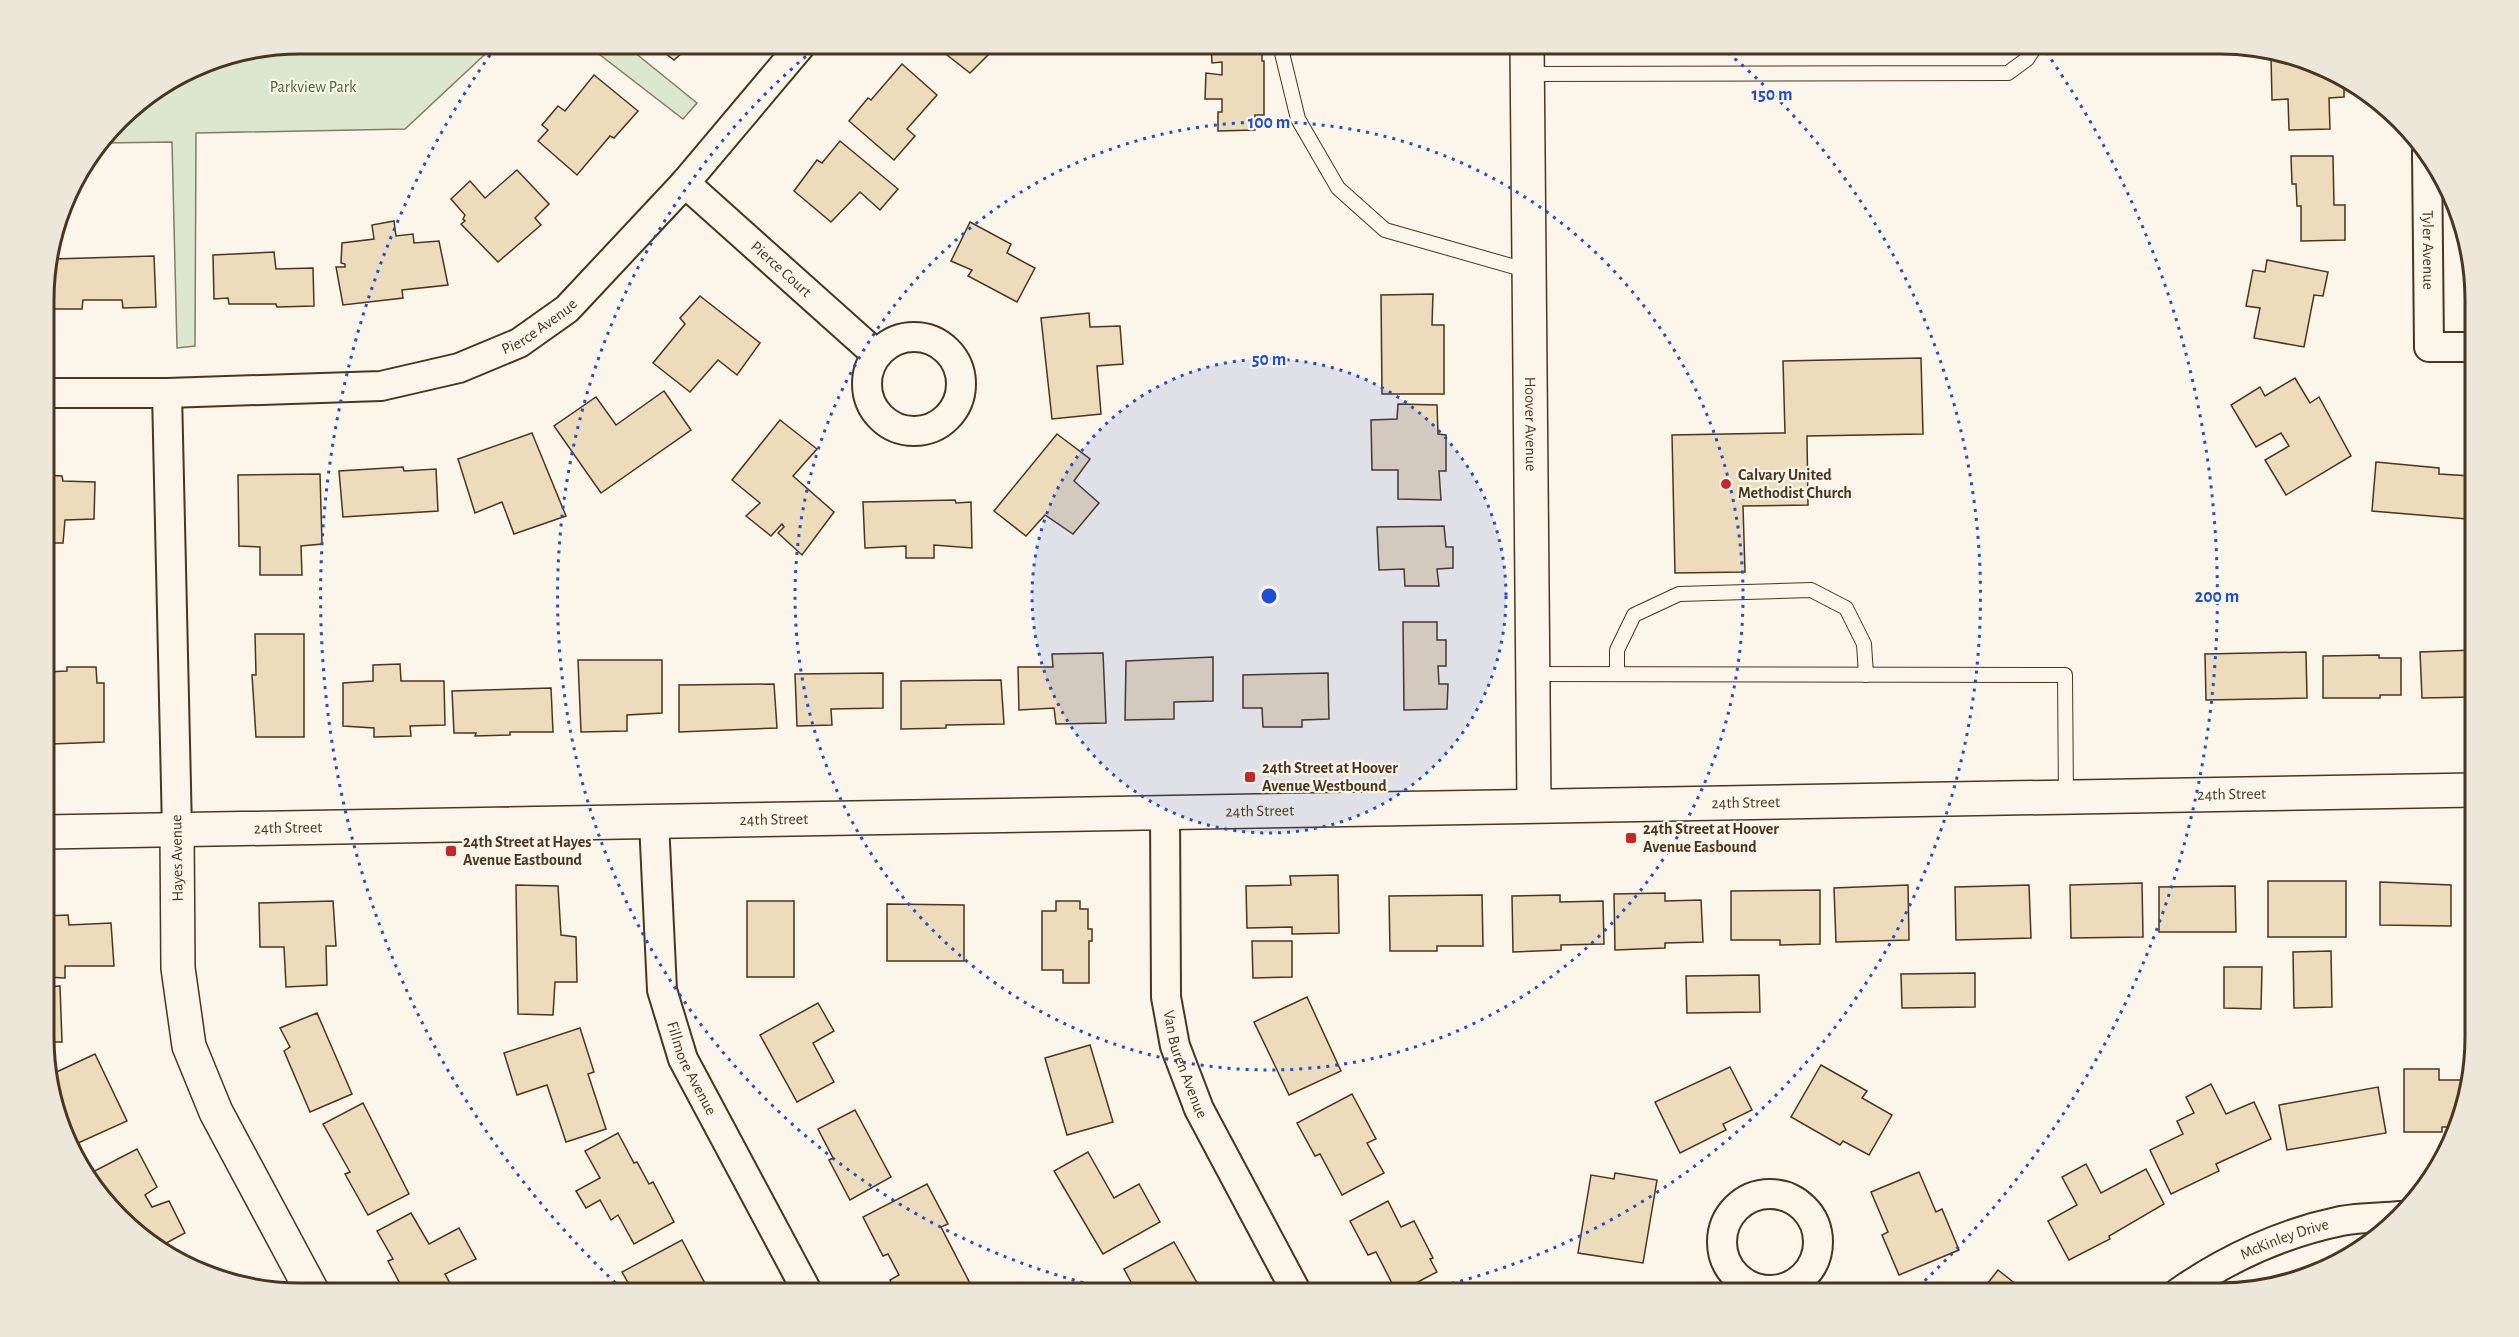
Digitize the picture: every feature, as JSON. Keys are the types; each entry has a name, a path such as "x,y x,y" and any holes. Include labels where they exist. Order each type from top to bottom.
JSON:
{"main road":[{"name":"Hoover Avenue","path":"1527,59 1534,805"},
{"name":"24th Street","path":"54,832 2465,790"},
{"name":"Hayes Avenue","path":"177,830 178,968 189,1046 216,1112 308,1283"}],"street":[{"name":"Pierce Avenue","path":"54,393 167,393 381,386 459,368 519,343 567,309 686,183 794,54"},
{"name":"Tyler Avenue","path":"2427,169 2429,347 2465,346"},
{"name":"Pierce Court","path":"686,183 876,354"},
{"name":"Hayes Avenue","path":"167,393 177,830"},
{"name":"Van Buren Avenue","path":"1165,812 1166,997 1175,1046 1199,1108 1292,1283"},
{"name":"Fillmore Avenue","path":"654,822 662,990 683,1059 803,1283"},
{"name":"McKinley Drive","path":"2192,1283 2262,1245 2342,1221 2386,1217"}],"lane":[{"path":"1282,54 1298,119 1338,188 1385,230 1529,272"},
{"path":"1527,59 2008,73 2030,54"},
{"path":"1617,674 1617,650 1634,615 1679,594 1811,590 1846,608 1864,644 1866,675"},
{"path":"1533,674 2065,675 2066,797"}],"green space":[{"name":"Parkview Park","path":"300,54 485,54 405,129 196,133 195,346 177,348 172,142 111,143 126,126 163,95 191,79 236,62 268,56"},
{"path":"599,54 636,54 697,103 683,119"}],"building":[{"path":"666,54 681,54 674,60"},
{"path":"946,54 989,54 970,73"},
{"path":"1212,54 1262,54 1264,115 1255,115 1255,130 1218,131 1218,112 1222,112 1222,99 1205,99 1206,73 1222,75 1222,62 1212,63"},
{"path":"2271,60 2298,67 2344,88 2344,97 2329,98 2330,129 2289,130 2288,99 2272,100"},
{"path":"902,64 937,95 907,129 915,136 894,160 849,121 868,98 871,100"},
{"path":"594,75 638,111 614,138 610,136 577,175 538,141 548,130 542,125 558,106 565,111"},
{"path":"840,141 898,189 880,210 860,192 831,222 794,191 817,160 822,163"},
{"path":"2291,156 2333,156 2334,205 2345,205 2345,240 2301,241 2301,206 2297,206 2296,184 2292,184"},
{"path":"517,170 549,204 535,218 541,225 498,262 461,224 465,221 463,219 465,215 451,199 470,181 485,198"},
{"path":"394,221 396,236 413,234 414,243 439,241 448,285 402,290 403,298 343,305 336,267 345,267 345,264 341,263 342,243 374,239 372,225"},
{"path":"970,222 1011,244 1007,253 1035,268 1017,302 968,276 972,270 951,261"},
{"path":"274,252 276,269 313,268 314,306 277,307 276,304 229,304 228,298 214,299 213,255"},
{"path":"154,256 156,307 123,308 122,300 83,300 82,309 54,309 58,259"},
{"path":"2267,260 2328,272 2323,296 2314,295 2304,347 2254,338 2260,308 2246,306 2253,270 2265,272"},
{"path":"1433,294 1432,325 1444,325 1444,394 1382,394 1381,295"},
{"path":"700,296 760,343 737,375 718,360 690,392 653,363 685,324 680,318"},
{"path":"1089,313 1090,327 1120,326 1123,364 1097,366 1101,414 1052,419 1041,318"},
{"path":"1921,358 1923,434 1807,436 1808,505 1743,506 1745,572 1675,573 1672,435 1785,433 1783,361"},
{"path":"2295,378 2310,403 2319,397 2351,456 2286,495 2265,460 2289,446 2281,433 2256,447 2231,405 2260,387 2265,396"},
{"path":"664,391 691,430 601,493 554,426 596,397 616,425"},
{"path":"1398,404 1437,405 1438,434 1446,435 1446,471 1439,471 1441,500 1398,499 1398,470 1372,470 1371,420 1397,419"},
{"path":"780,420 817,449 793,476 834,512 802,555 778,533 784,527 782,524 771,536 746,516 760,503 732,480"},
{"path":"532,433 566,516 514,534 502,502 475,513 458,459"},
{"path":"1057,434 1090,459 1074,481 1099,503 1073,534 1045,515 1026,536 994,511"},
{"path":"2376,462 2439,468 2439,474 2465,476 2465,519 2372,511"},
{"path":"403,467 404,471 436,469 438,511 343,517 339,471"},
{"path":"320,474 322,544 301,546 302,575 260,575 260,547 239,546 238,475"},
{"path":"54,476 62,476 63,481 95,482 94,519 65,520 63,543 54,543"},
{"path":"955,500 956,503 971,502 972,548 934,545 934,558 906,558 906,546 865,548 863,502"},
{"path":"1444,526 1446,547 1453,547 1453,568 1437,569 1439,586 1405,586 1404,569 1379,570 1377,527"},
{"path":"1403,622 1437,622 1437,640 1446,640 1446,666 1438,666 1439,684 1448,684 1447,709 1404,710"},
{"path":"255,634 304,634 304,737 256,737 252,675 256,675"},
{"path":"2465,650 2465,697 2422,698 2420,652"},
{"path":"2306,652 2307,698 2206,700 2205,654"},
{"path":"1103,653 1106,723 1056,724 1054,708 1019,710 1018,667 1053,667 1052,654"},
{"path":"2379,655 2379,658 2401,658 2401,695 2380,695 2380,698 2323,698 2323,656"},
{"path":"1213,657 1213,701 1174,702 1174,719 1125,720 1126,661"},
{"path":"578,660 662,660 662,713 627,715 627,731 581,732"},
{"path":"400,664 401,681 444,681 445,725 410,726 411,736 374,737 374,728 343,726 343,683 373,681 373,665"},
{"path":"67,667 96,667 97,683 104,683 104,742 54,744 54,672 67,671"},
{"path":"883,673 883,708 831,709 832,725 797,726 795,674"},
{"path":"1328,673 1329,719 1302,720 1302,727 1263,727 1262,708 1243,708 1243,675"},
{"path":"1001,680 1004,724 946,725 946,728 901,729 901,681"},
{"path":"774,684 777,728 679,732 679,685"},
{"path":"551,688 553,732 510,732 510,735 475,736 476,733 454,733 452,691"},
{"path":"1338,875 1339,933 1292,934 1292,927 1247,928 1246,886 1291,885 1290,876"},
{"path":"2268,881 2346,881 2346,937 2268,937"},
{"path":"2380,882 2451,885 2451,926 2380,925"},
{"path":"2142,883 2143,937 2071,938 2070,885"},
{"path":"516,885 558,886 561,935 576,937 577,982 555,982 553,1015 518,1014"},
{"path":"1908,885 1909,940 1836,942 1834,888"},
{"path":"2029,885 2031,938 1956,940 1955,887"},
{"path":"2235,886 2236,932 2159,932 2159,887"},
{"path":"1820,890 1820,944 1780,945 1780,940 1731,940 1731,891"},
{"path":"1665,893 1665,901 1701,900 1703,942 1665,943 1665,948 1615,950 1614,894"},
{"path":"1482,895 1483,946 1437,946 1437,951 1390,951 1389,896"},
{"path":"1560,895 1560,902 1603,901 1604,944 1561,945 1561,950 1513,952 1512,896"},
{"path":"333,901 336,946 326,946 327,985 286,987 284,947 260,947 259,903"},
{"path":"747,901 794,901 794,977 747,977"},
{"path":"1056,901 1080,901 1080,909 1088,909 1088,929 1092,929 1092,941 1089,941 1089,983 1063,983 1063,970 1042,970 1042,911 1056,911"},
{"path":"887,904 964,905 964,961 887,961"},
{"path":"68,915 69,925 111,923 114,966 65,966 65,978 54,977 54,916"},
{"path":"1252,941 1292,941 1292,977 1253,978"},
{"path":"2331,951 2332,1007 2294,1008 2293,952"},
{"path":"2224,967 2262,967 2261,1009 2224,1008"},
{"path":"1975,973 1975,1007 1902,1008 1901,974"},
{"path":"1759,975 1760,1012 1687,1013 1686,976"},
{"path":"54,986 60,986 62,1042 54,1042"},
{"path":"1307,997 1341,1071 1289,1095 1254,1022"},
{"path":"818,1003 834,1031 813,1043 834,1082 797,1102 760,1035"},
{"path":"317,1013 352,1094 310,1112 284,1051 290,1047 280,1028"},
{"path":"580,1028 594,1072 588,1074 606,1129 566,1142 547,1085 517,1095 504,1053"},
{"path":"1090,1045 1113,1122 1067,1135 1045,1058"},
{"path":"95,1054 127,1121 78,1143 62,1101 57,1072"},
{"path":"1821,1065 1867,1091 1862,1098 1892,1115 1869,1155 1843,1141 1840,1145 1791,1117"},
{"path":"1730,1067 1752,1110 1723,1124 1726,1130 1680,1153 1655,1102"},
{"path":"2404,1069 2439,1069 2439,1080 2461,1080 2457,1101 2448,1127 2442,1127 2442,1132 2404,1132"},
{"path":"2211,1084 2226,1114 2254,1102 2271,1139 2216,1164 2219,1171 2171,1194 2150,1150 2183,1134 2177,1121 2194,1113 2186,1097"},
{"path":"2378,1087 2386,1133 2287,1150 2279,1105"},
{"path":"1352,1094 1376,1139 1367,1143 1384,1173 1342,1195 1320,1154 1315,1156 1297,1123"},
{"path":"363,1103 409,1194 368,1215 345,1174 350,1172 323,1124"},
{"path":"855,1110 891,1177 850,1200 829,1160 833,1158 818,1129"},
{"path":"618,1133 634,1163 637,1162 649,1184 653,1182 674,1222 634,1244 618,1215 611,1220 600,1200 586,1208 576,1191 600,1178 585,1151"},
{"path":"137,1149 157,1187 145,1195 152,1207 169,1201 185,1233 166,1243 163,1242 126,1211 94,1172"},
{"path":"1088,1152 1114,1198 1139,1184 1160,1222 1103,1254 1054,1171"},
{"path":"2086,1164 2101,1193 2146,1169 2164,1204 2109,1236 2110,1239 2069,1260 2048,1221 2077,1205 2062,1177"},
{"path":"1919,1172 1936,1212 1942,1209 1959,1250 1899,1275 1882,1235 1888,1232 1871,1192"},
{"path":"1615,1173 1657,1180 1643,1263 1578,1253 1591,1175 1614,1179"},
{"path":"927,1184 948,1224 941,1227 970,1283 891,1283 890,1280 899,1275 888,1254 883,1256 863,1217"},
{"path":"1388,1201 1401,1227 1414,1221 1433,1258 1430,1259 1437,1272 1416,1283 1392,1283 1376,1252 1368,1255 1350,1221"},
{"path":"411,1213 429,1244 459,1228 476,1259 445,1274 450,1283 400,1283 388,1261 393,1259 377,1231"},
{"path":"682,1240 705,1283 628,1283 622,1272"},
{"path":"1174,1242 1197,1283 1132,1283 1124,1269"},
{"path":"1998,1270 2014,1283 1988,1283"}],"place":[{"name":"Calvary United Methodist Church","path":"1726,484"},
{"name":"24th Street at Hoover Avenue Westbound","path":"1250,777"},
{"name":"24th Street at Hoover Avenue Easbound","path":"1631,838"},
{"name":"24th Street at Hayes Avenue Eastbound","path":"451,851"}]}
